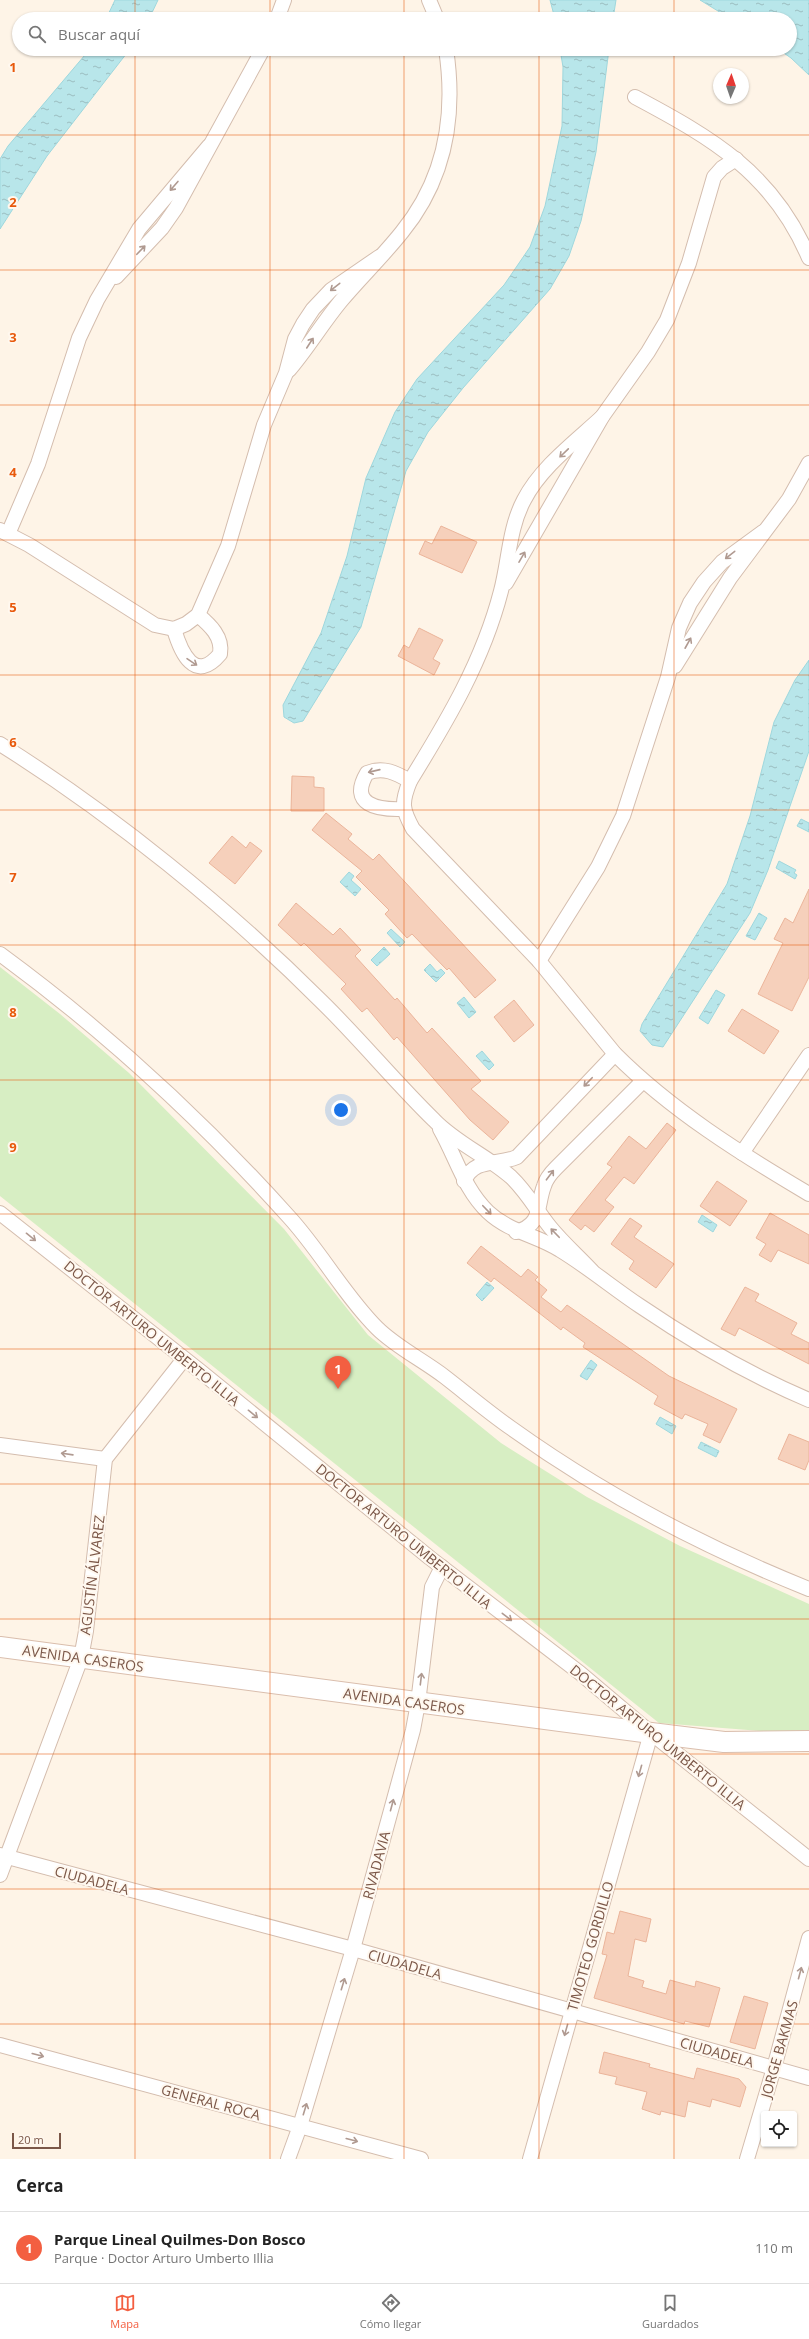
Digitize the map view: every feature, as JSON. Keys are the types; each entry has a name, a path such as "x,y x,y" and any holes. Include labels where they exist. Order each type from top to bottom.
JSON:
{"street":[{"path":"280,12 284,0"},
{"path":"429,0 434,12"},
{"path":"260,56 244,87 209,146 138,229 97,300 79,338 38,464 4,532 155,625 174,629 186,624 198,615 228,546 264,425 286,373 295,339 313,309 331,290 379,257 403,232 416,213 434,179 443,153 451,105 450,77 447,56"},
{"path":"635,97 686,124 720,146 736,159 767,190 786,218 809,258"},
{"path":"736,159 722,168 714,177 684,277 667,320 648,352 602,417 502,591 473,671 446,722 410,781 404,796 403,808 413,829 539,961 615,1054 643,1081 742,1153 809,1194"},
{"path":"502,591 508,553 523,501 548,468 602,417"},
{"path":"668,677 694,633 762,532 793,493 809,463"},
{"path":"539,961 593,874 615,834 630,796 651,725 668,677 679,628 690,603 704,582 722,562 762,532"},
{"path":"174,629 178,644 189,661 195,665 212,665 220,654 219,639 209,625 198,615"},
{"path":"0,744 58,782 163,862 253,938 325,1005 435,1122 447,1141 464,1181 488,1212 516,1232 551,1244 639,1305 721,1356 809,1400"},
{"path":"403,808 384,810 374,808 362,795 362,781 367,773 388,770 410,781"},
{"path":"0,954 75,1011 156,1082 222,1145 292,1219 379,1330 435,1369 509,1427 588,1479 646,1513 702,1542 758,1569 809,1589"},
{"path":"464,1181 474,1167 491,1162 508,1161 517,1156 615,1054"},
{"path":"742,1153 809,1055"},
{"path":"516,1232 529,1227 539,1211 544,1184 556,1168 643,1081"},
{"path":"435,1122 510,1176 551,1228 592,1271"},
{"name":"DOCTOR ARTURO UMBERTO ILLIA","path":"0,1212 442,1566 580,1673 651,1733 809,1859"},
{"path":"0,1445 105,1459 184,1359"},
{"name":"AGUSTÍN ÁLVAREZ","path":"0,1875 3,1856 81,1658 86,1631 105,1459"},
{"name":"RIVADAVIA","path":"288,2159 300,2126 353,1949 413,1730 418,1703 432,1587 442,1566"},
{"name":"AVENIDA CASEROS","path":"0,1647 724,1742 809,1741"},
{"name":"TIMOTEO GORDILLO","path":"530,2159 651,1733"},
{"name":"CIUDADELA","path":"3,1856 353,1949 809,2078"},
{"name":"JORGE BAKMAS","path":"747,2159 774,2068 809,1938"},
{"name":"GENERAL ROCA","path":"0,2045 421,2159"}],"green space":[{"path":"0,967 60,1014 129,1073 284,1229 368,1335 501,1443 587,1497 680,1546 809,1604 809,1731 786,1733 659,1723 0,1196"}],"water":[{"path":"115,0 158,0 152,12 109,12"},
{"path":"550,0 616,0 614,12 553,12"},
{"path":"700,0 809,0 809,75 788,56 797,56 797,12 720,12"},
{"path":"84,56 125,56 47,156 0,229 0,159 8,146"},
{"path":"561,56 608,56 596,152 581,221 569,256 550,289 463,388 428,432 406,471 361,627 303,721 294,723 284,717 283,705 321,633 347,556 366,478 395,412 417,379 504,285 530,247 545,206 562,126 563,67"},
{"path":"809,660 809,751 768,870 750,913 663,1047 652,1045 640,1031 642,1024 727,884 750,816 774,722 795,680"},
{"path":"801,819 809,823 809,832 797,826"},
{"path":"779,861 796,870 794,873 797,875 795,879 776,868"},
{"path":"349,872 354,876 351,880 361,889 355,896 340,882"},
{"path":"759,913 767,918 755,940 746,936"},
{"path":"391,929 405,942 400,947 387,933"},
{"path":"384,947 390,954 377,966 371,960"},
{"path":"430,964 437,972 441,969 445,973 436,982 424,970"},
{"path":"716,990 725,995 708,1024 699,1018"},
{"path":"464,997 476,1012 469,1018 457,1003"},
{"path":"482,1051 494,1065 489,1070 476,1056"},
{"path":"702,1215 717,1225 713,1232 698,1222"},
{"path":"487,1282 494,1288 482,1301 476,1295"},
{"path":"591,1360 597,1365 587,1380 580,1376"},
{"path":"660,1417 676,1426 672,1434 656,1424"},
{"path":"701,1442 719,1451 716,1457 698,1448"}],"building":[{"path":"441,526 477,542 462,573 419,554 425,541 432,544"},
{"path":"419,628 443,640 433,659 440,663 434,675 398,656 404,645 409,648"},
{"path":"292,776 314,777 314,787 324,788 324,811 291,811"},
{"path":"326,813 352,834 348,839 373,860 379,854 496,980 475,998 449,968 447,970 412,934 407,938 385,914 389,910 356,877 362,871 312,830"},
{"path":"232,836 246,848 250,842 262,851 235,884 209,863"},
{"path":"809,889 809,977 792,1011 758,994 783,943 774,939 785,918 793,923"},
{"path":"296,903 333,935 340,928 361,950 355,956 395,1000 397,998 427,1033 432,1028 481,1081 471,1089 509,1122 493,1140 470,1120 397,1037 394,1040 367,1008 362,1012 341,989 346,984 304,943 301,946 278,925"},
{"path":"514,1000 534,1025 514,1042 494,1017"},
{"path":"742,1009 779,1031 764,1054 728,1031"},
{"path":"667,1123 676,1130 634,1184 624,1177 605,1200 614,1207 594,1232 585,1225 581,1230 569,1220 612,1167 607,1164 629,1136 646,1149"},
{"path":"717,1181 747,1201 730,1226 700,1206"},
{"path":"770,1213 809,1235 809,1264 778,1250 771,1262 759,1255 766,1244 756,1238"},
{"path":"630,1218 642,1226 634,1237 674,1264 656,1288 629,1269 634,1261 611,1244"},
{"path":"481,1246 521,1277 528,1269 538,1277 535,1280 547,1290 541,1297 561,1312 567,1305 669,1376 737,1409 720,1443 703,1435 708,1424 685,1414 682,1419 654,1404 658,1396 583,1347 585,1343 563,1327 561,1330 494,1278 491,1282 467,1263"},
{"path":"745,1287 759,1294 755,1301 797,1323 791,1334 809,1343 809,1364 739,1328 735,1336 721,1329"},
{"path":"789,1434 809,1442 809,1460 805,1470 778,1459"},
{"path":"620,1911 651,1919 646,1942 635,1939 628,1976 644,1981 642,1987 666,1994 670,1980 695,1987 696,1981 720,1988 709,2027 685,2021 684,2024 594,1998 607,1955 602,1954 607,1932 614,1934"},
{"path":"744,1996 768,2003 755,2049 730,2042"},
{"path":"604,2052 650,2064 649,2067 694,2079 697,2068 739,2079 746,2087 740,2107 712,2099 710,2107 688,2101 685,2117 661,2111 660,2115 642,2109 647,2092 615,2084 617,2077 599,2073"}],"place":[{"name":"Parque Lineal Quilmes-Don Bosco","path":"338,1389"}]}
